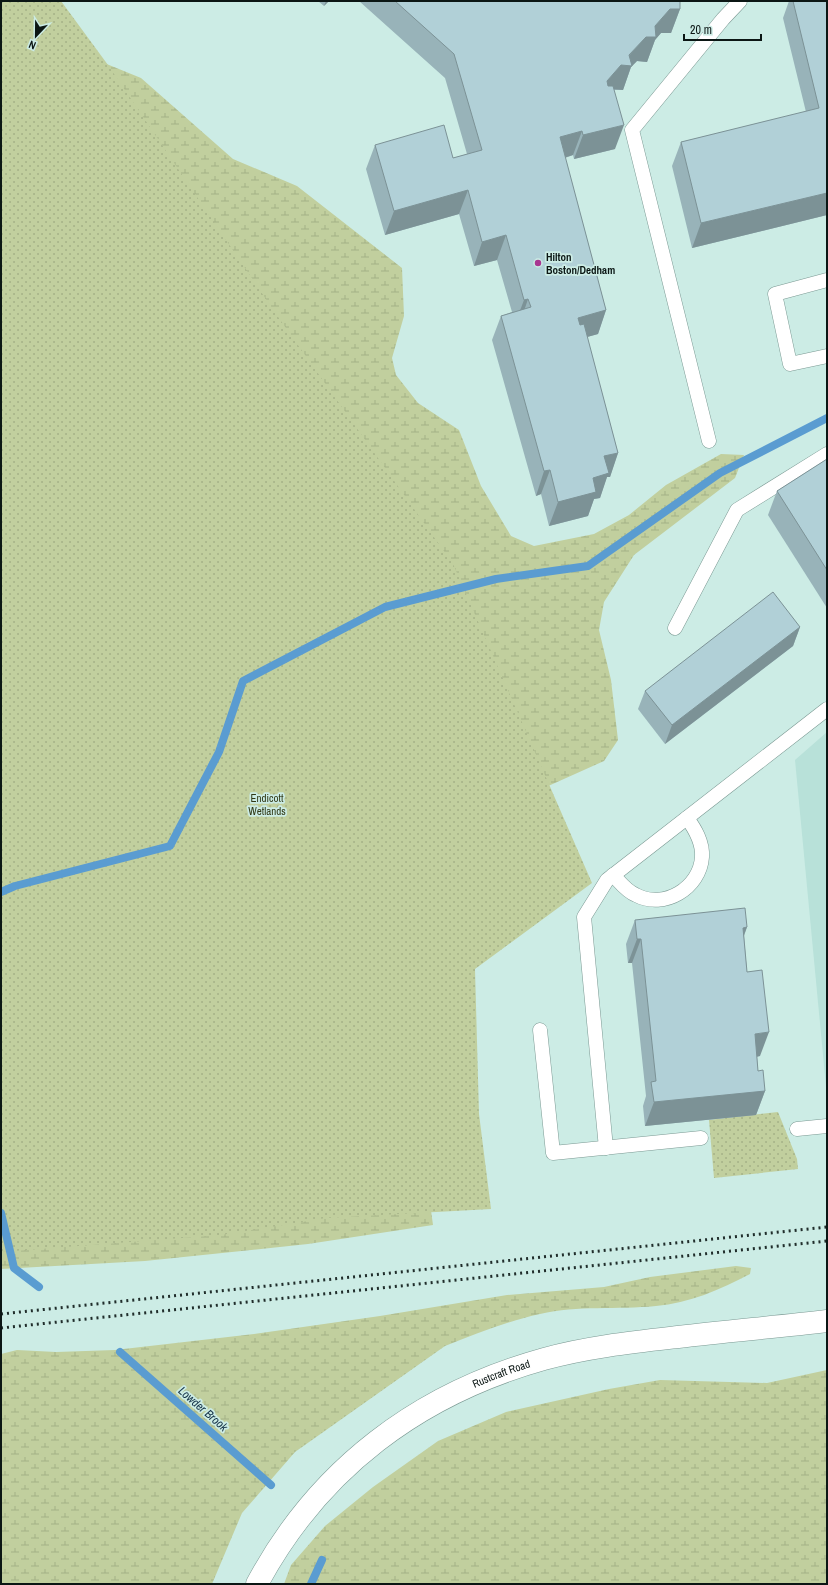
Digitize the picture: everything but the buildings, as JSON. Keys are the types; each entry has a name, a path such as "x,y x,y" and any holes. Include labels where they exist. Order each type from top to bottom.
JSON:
{"main road":[{"name":"Rustcraft Road","path":"257,1584 292,1526 327,1486 362,1454 396,1427 431,1404 468,1386 505,1371 545,1359 591,1349 640,1341 827,1322"}],"lane":[{"path":"710,441 632,130 723,19 740,1"},
{"path":"827,280 775,294 790,364 827,356"},
{"path":"675,628 737,510 827,454"},
{"path":"606,1148 584,917 607,880 613,874 827,709"},
{"path":"613,874 624,887 636,896 651,899 666,899 680,893 692,883 699,871 702,857 701,843 696,830 687,818"},
{"path":"540,1030 553,1153 701,1138"},
{"path":"797,1128 827,1126"}],"shaded area":[{"path":"827,732 827,1097 795,760"}],"green space":[{"name":"Endicott Wetlands","path":"1,1 61,1 108,65 276,314 453,564 592,883 475,969 479,1114 491,1209 326,1218 221,1235 1,1252"},
{"name":"Endicott Wetlands","path":"1,21 141,78 233,159 297,186 402,268 404,316 392,358 396,375 418,403 459,430 481,486 511,536 534,546 594,534 629,515 666,485 721,454 744,455 735,478 634,555 604,602 599,630 611,680 618,740 604,761 526,796 419,1123 433,1225 308,1244 145,1261 1,1269"},
{"path":"778,1112 797,1159 798,1169 714,1178 709,1120"},
{"path":"736,1266 751,1268 750,1274 716,1290 692,1299 656,1306 554,1311 504,1324 445,1346 295,1452 242,1513 212,1584 1,1584 1,1354 17,1350 56,1352 115,1350 254,1334 380,1316 507,1295 604,1287 650,1277"},
{"path":"827,1370 827,1584 284,1584 291,1565 325,1526 373,1487 438,1441 506,1412 609,1389 660,1380 767,1383"}],"waterway":[{"path":"1,892 15,886 170,846 219,752 243,681 385,607 496,579 588,566 720,473 827,418"},
{"name":"Lowder Brook","path":"1,1213 14,1268 39,1287"},
{"name":"Lowder Brook","path":"120,1352 271,1485"},
{"path":"311,1584 322,1560"}],"railway":[{"path":"1,1314 827,1227"},
{"path":"1,1328 827,1241"}],"place":[{"name":"Hilton Boston/Dedham","path":"538,263"}]}
